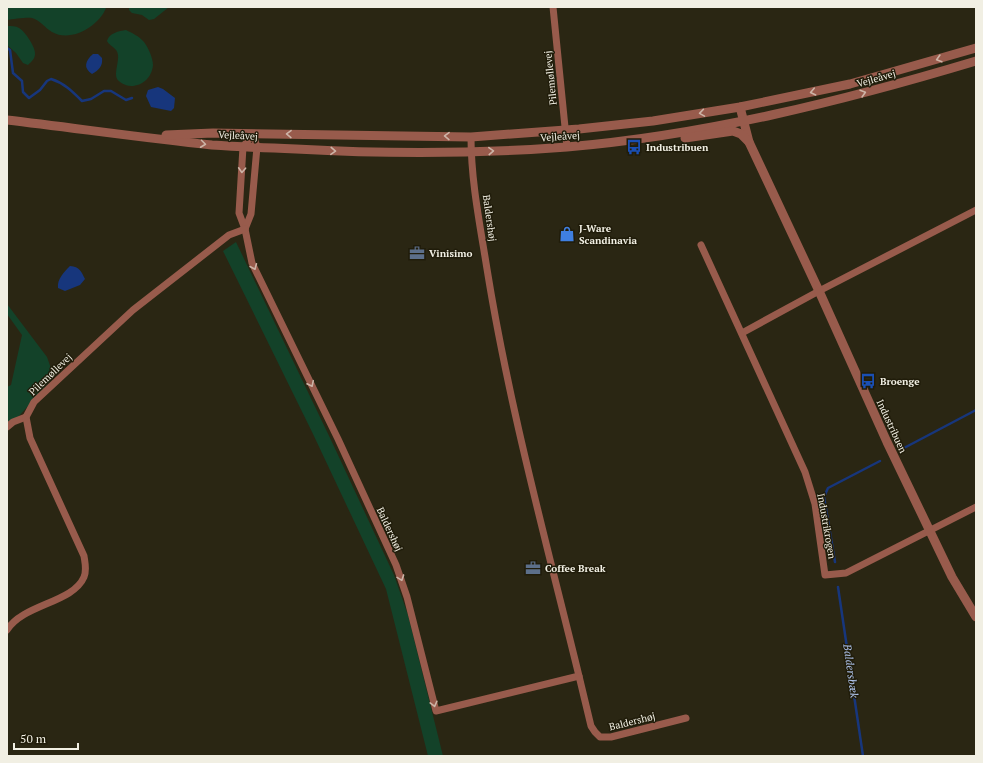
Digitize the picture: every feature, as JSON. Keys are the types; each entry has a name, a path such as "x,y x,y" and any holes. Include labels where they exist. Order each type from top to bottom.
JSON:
{"street":[{"name":"Pilemøllevej","path":"553,7 567,147"},
{"name":"Vejleåvej","path":"137,136 213,133 471,137 565,130 653,121 740,107 850,84 976,48"},
{"name":"Vejleåvej","path":"7,120 214,145 362,153 471,152 567,147 657,136 744,122 856,95 976,61"},
{"name":"Industribuen","path":"740,107 749,142 819,291 887,442 929,531 956,584 976,617"},
{"path":"657,136 677,139 733,131 741,134 749,142"},
{"path":"243,147 253,134"},
{"path":"245,229 251,214 257,147 253,134"},
{"name":"Baldershøj","path":"471,137 471,152 494,312 518,428 591,726 600,737 611,737 686,718"},
{"name":"Baldershøj","path":"243,147 240,213 252,263 338,439 396,565 407,597 436,711 579,676"},
{"path":"742,333 819,291 976,210"},
{"name":"Pilemøllevej","path":"26,417 34,402 133,310 229,235 245,229"},
{"name":"Industrikrogen","path":"701,245 805,472 814,504 825,574 846,573 929,531"},
{"path":"7,427 13,422 26,417 30,438 84,556 86,567 85,576 71,592 25,614 9,626 7,630"},
{"path":"929,531 976,507"}],"green space":[{"path":"7,7 106,8 97,21 84,31 76,34 59,35 52,32 38,20 32,18 7,20"},
{"path":"129,7 169,7 154,19 149,20 142,15 132,13 129,10"},
{"path":"7,26 16,27 21,30 32,44 35,51 35,56 28,65 23,63 16,53 7,45"},
{"path":"126,30 138,36 144,42 153,62 149,77 143,83 135,86 125,85 117,79 117,52 107,41 112,34"},
{"path":"236,242 394,575 408,615 443,756 428,756 386,589 313,434 223,251"},
{"path":"7,304 47,357 54,377 19,416 7,423 7,387 11,385 22,335 7,314"}],"water":[{"path":"93,54 98,54 102,58 102,63 100,68 92,74 87,69 86,64 88,59"},
{"path":"158,87 175,98 174,108 171,111 151,107 146,96 148,90"},
{"path":"70,266 76,267 80,270 85,279 80,285 65,291 58,288 58,285 61,276"}],"waterway":[{"path":"7,48 10,50 13,73 22,81 23,92 29,98 51,79 64,85 82,101 91,99 104,91 111,91 126,100 132,98"},
{"name":"Baldersbæk","path":"904,448 976,410"},
{"name":"Baldersbæk","path":"835,562 824,497 828,488 880,461"},
{"name":"Baldersbæk","path":"838,587 863,756"}],"place":[{"name":"Industribuen","path":"634,147"},
{"name":"J-Ware Scandinavia","path":"567,234"},
{"name":"Vinisimo","path":"417,253"},
{"name":"Broenge","path":"868,381"},
{"name":"Coffee Break","path":"533,568"}]}
